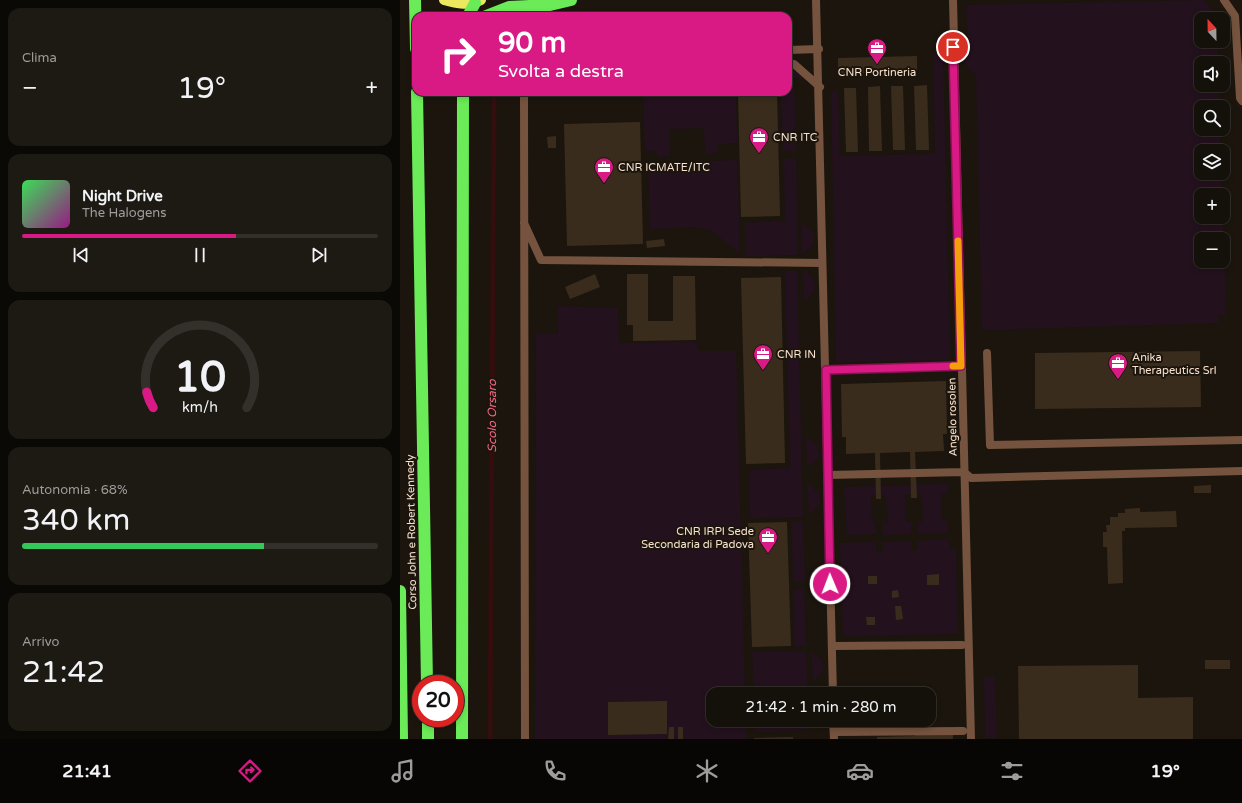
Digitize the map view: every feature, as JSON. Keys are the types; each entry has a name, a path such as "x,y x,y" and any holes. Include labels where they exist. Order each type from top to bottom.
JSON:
{"highway":[{"path":"415,0 416,12"},
{"path":"496,12 509,7 550,5 571,0"},
{"path":"471,12 478,2"},
{"name":"Corso John e Robert Kennedy","path":"417,96 427,675"},
{"path":"462,739 463,96"},
{"name":"Corso John e Robert Kennedy","path":"400,591 402,739"},
{"path":"428,727 428,739"}],"main road":[{"path":"444,0 462,4 478,2"}],"street":[{"path":"816,0 820,87 822,263 826,370 833,687"},
{"name":"Angelo rosolen","path":"953,0 971,739"},
{"path":"1224,0 1235,16 1240,98 1242,101"},
{"path":"792,50 819,49"},
{"path":"792,64 794,64 820,87"},
{"path":"524,96 525,739"},
{"path":"523,220 541,260 822,263"},
{"path":"987,353 990,445 1242,440"},
{"path":"826,370 961,366"},
{"path":"828,475 964,472 971,478 1242,471"},
{"path":"832,646 962,645"},
{"path":"834,736 963,731"}],"shaded area":[{"path":"1204,0 1214,12 1194,12 1194,48 1217,48 1218,56 1194,56 1194,92 1218,92 1219,100 1194,100 1194,136 1220,136 1220,144 1194,144 1194,180 1221,180 1222,188 1194,188 1194,224 1223,224 1223,232 1194,232 1194,268 1225,268 1226,315 1218,315 1218,323 982,330 976,75 963,61 962,42 968,42 966,5"},
{"path":"933,51 943,51 950,360 836,362 831,91 838,91 840,156 935,154"},
{"path":"807,70 807,78 794,78 796,151 783,152 781,96 792,96 792,71"},
{"path":"643,96 736,96 737,143 718,144 718,153 705,154 704,128 670,129 670,156 657,157 657,151 645,151"},
{"path":"796,158 798,255 746,256 745,223 785,221 784,159"},
{"path":"737,160 740,254 711,230 692,227 650,229 648,163"},
{"path":"802,222 814,234 814,244 802,255"},
{"path":"803,269 814,280 815,290 804,301"},
{"path":"785,271 797,271 803,517 750,518 749,470 790,468"},
{"path":"557,306 618,308 619,343 697,342 698,351 736,351 745,687 706,687 706,727 746,727 746,739 535,739 536,334 558,334"},
{"path":"806,437 818,447 819,457 807,468"},
{"path":"807,483 819,493 820,503 809,515"},
{"path":"948,484 948,493 941,493 941,521 948,521 948,533 918,533 918,522 923,521 922,494 905,494 906,522 911,522 911,534 883,535 883,523 888,522 886,495 871,495 872,522 875,522 876,534 847,535 844,487"},
{"path":"803,521 805,581 793,581 791,522"},
{"path":"949,539 949,550 956,550 958,634 843,636 840,543 876,542 876,553 883,552 883,542 911,541 911,551 918,551 918,541"},
{"path":"804,588 806,646 794,647 793,589"},
{"path":"806,651 808,687 754,687 752,652"},
{"path":"811,651 823,661 824,671 813,682"},
{"path":"984,677 995,677 997,738 985,738"},
{"path":"755,727 809,727 809,730 755,732"}],"building":[{"name":"CNR Portineria","path":"917,56 917,71 838,74 838,58"},
{"path":"927,85 929,150 916,150 914,86"},
{"path":"880,86 882,151 869,151 868,87"},
{"path":"891,86 903,86 905,150 893,150"},
{"path":"844,88 856,88 858,152 846,152"},
{"name":"CNR ITC","path":"738,96 777,96 780,216 741,217"},
{"name":"CNR ICMATE/ITC","path":"640,122 643,244 567,246 564,124"},
{"path":"556,136 556,148 548,148 547,137"},
{"path":"664,239 665,246 647,248 646,241"},
{"path":"595,274 600,287 570,299 565,287"},
{"path":"627,274 648,274 648,321 673,321 673,276 695,276 696,340 633,341 633,325 627,325"},
{"name":"CNR IN","path":"781,277 785,463 746,464 741,278"},
{"name":"Anika Therapeutics Srl","path":"1200,351 1201,407 1035,409 1035,353"},
{"path":"946,381 947,434 943,434 944,451 915,452 917,498 911,498 910,452 880,453 881,499 876,499 875,453 846,454 846,437 842,437 841,384"},
{"path":"1211,485 1211,493 1194,493 1194,486"},
{"path":"1140,508 1140,512 1176,511 1177,527 1125,528 1125,531 1122,531 1123,583 1108,584 1107,547 1103,547 1103,532 1107,532 1106,525 1110,525 1110,517 1118,517 1118,513 1125,513 1125,509"},
{"name":"CNR IRPI Sede Secondaria di Padova","path":"787,522 791,646 752,647 748,523"},
{"path":"939,574 939,585 927,585 927,575"},
{"path":"868,576 877,576 877,584 868,584"},
{"path":"898,590 899,597 892,598 892,591"},
{"path":"895,606 901,606 903,619 896,620"},
{"path":"866,617 875,617 875,625 867,625"},
{"path":"1205,660 1230,660 1230,669 1205,669"},
{"path":"1138,665 1138,698 1193,697 1193,739 1019,739 1018,666"},
{"path":"667,701 667,734 608,735 608,702"},
{"path":"669,727 674,727 674,739 668,739"},
{"path":"678,727 683,727 683,739 678,739"},
{"path":"915,734 953,734 953,739 877,739 877,737 915,736"},
{"path":"793,737 793,739 754,739 754,738"}],"waterway":[{"name":"Scolo Orsaro","path":"490,739 494,96"}],"slow traffic":[{"path":"953,366 961,366 958,241"}],"place":[{"name":"CNR Portineria","path":"877,65"},
{"name":"CNR ITC","path":"759,154"},
{"name":"CNR ICMATE/ITC","path":"604,184"},
{"name":"CNR IN","path":"763,371"},
{"name":"Anika Therapeutics Srl","path":"1118,380"},
{"name":"CNR IRPI Sede Secondaria di Padova","path":"768,554"}],"route":[{"path":"830,584 826,370 961,366 953,47"}]}
